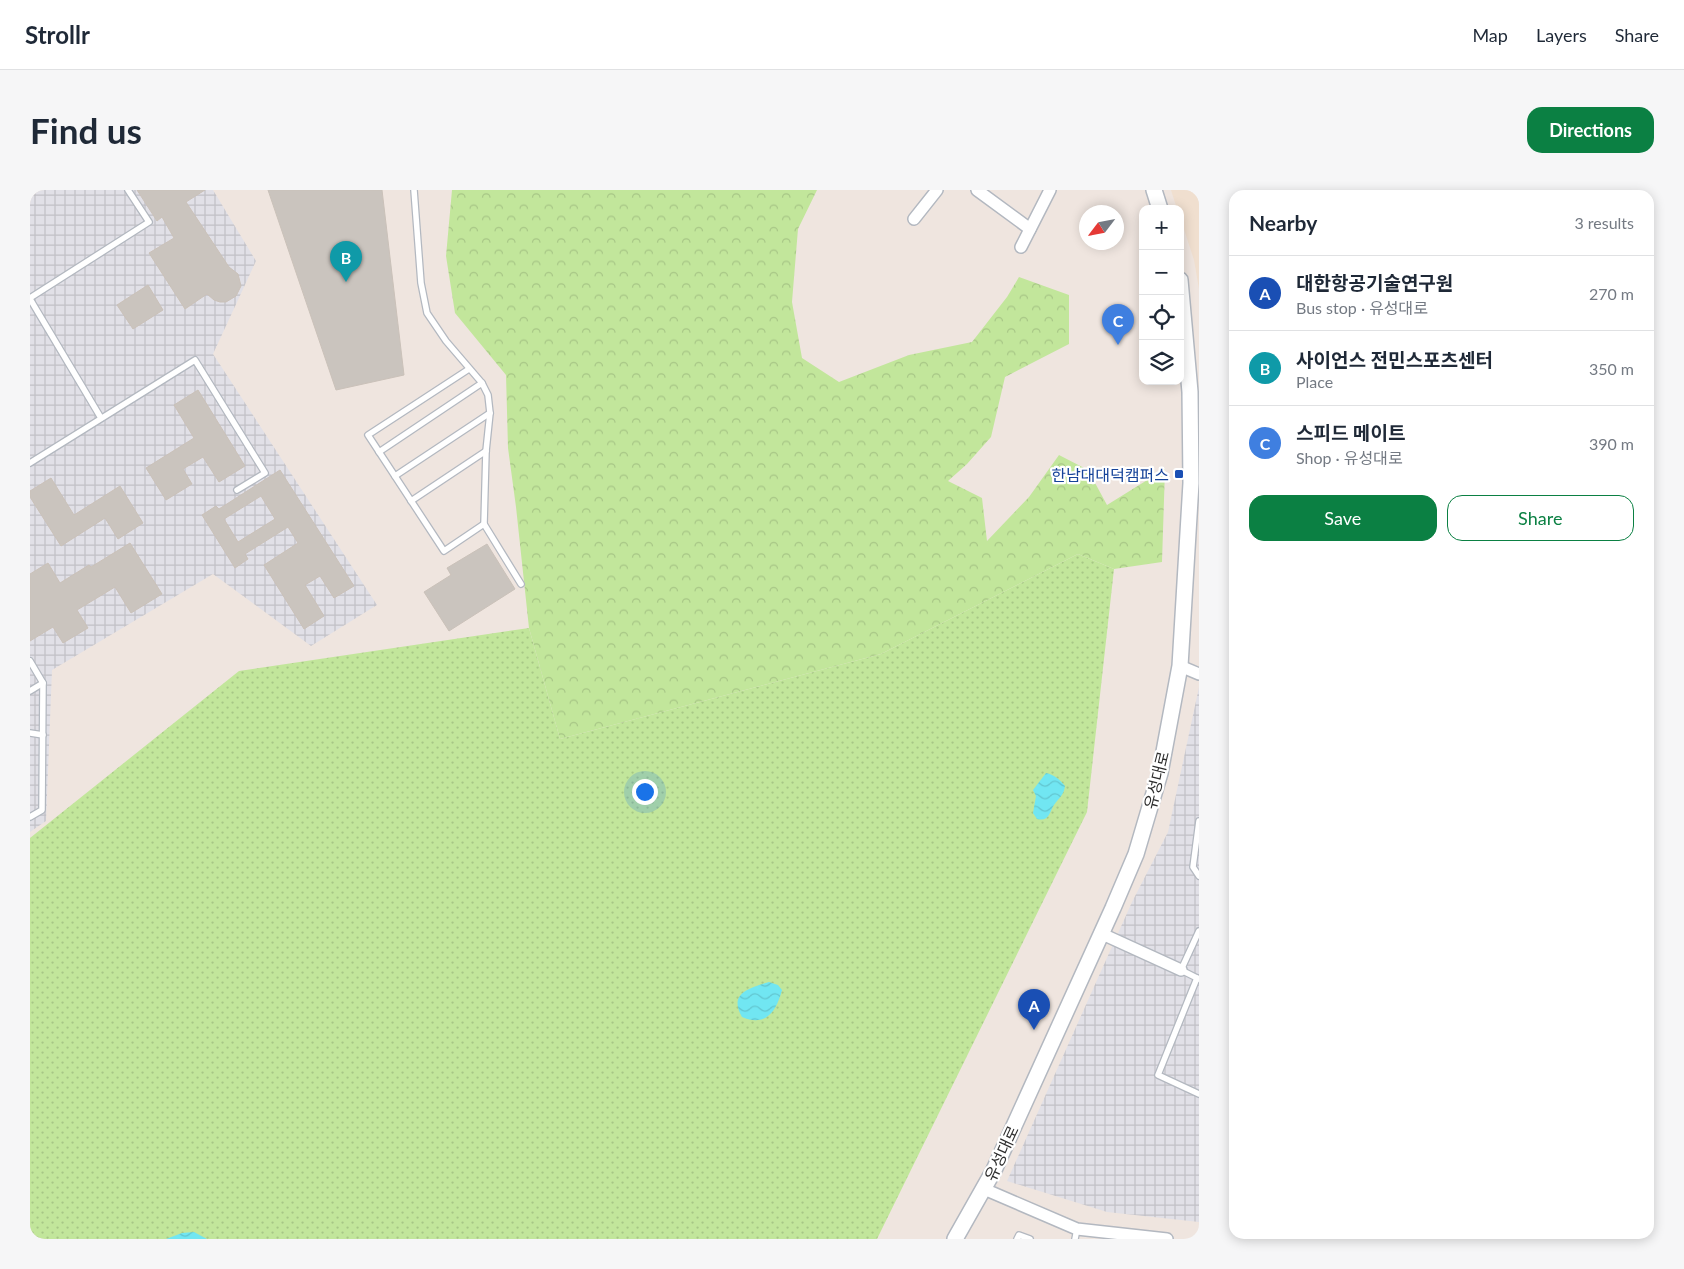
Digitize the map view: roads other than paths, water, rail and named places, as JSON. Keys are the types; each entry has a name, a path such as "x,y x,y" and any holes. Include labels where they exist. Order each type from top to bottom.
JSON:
{"main road":[{"path":"1154,190 1159,205"},
{"name":"유성대로","path":"955,1239 998,1161 1136,854 1160,773 1180,666 1191,483 1194,391 1182,295"}],"street":[{"path":"914,219 937,190"},
{"path":"977,190 1030,229"},
{"path":"1021,247 1050,190"},
{"path":"1180,666 1199,674"},
{"path":"1100,933 1181,970"},
{"path":"984,1189 1076,1234 1167,1239"}],"lane":[{"path":"101,418 30,299 149,222 128,190"},
{"path":"414,190 421,283 427,313 446,342 482,383 488,395 490,412 486,451 484,524 521,584"},
{"path":"30,463 194,360 265,473 237,490"},
{"path":"469,369 368,435 444,551 484,524"},
{"path":"379,452 482,383"},
{"path":"395,476 490,412"},
{"path":"412,501 486,451"},
{"path":"30,661 43,683 42,810 30,817"},
{"path":"30,691 43,683"},
{"path":"30,733 43,735"},
{"path":"1199,821 1193,867 1199,876"},
{"path":"1194,862 1199,851"},
{"path":"1199,931 1181,970 1198,978 1158,1075 1199,1094"},
{"path":"1017,1239 1019,1235 1030,1239"}],"water":[{"path":"1046,773 1059,779 1065,786 1048,816 1041,820 1037,819 1033,813 1036,796 1033,790"},
{"path":"769,982 778,985 782,990 773,1011 764,1019 750,1020 742,1017 738,1009 739,997 748,989"},
{"path":"194,1232 207,1239 166,1239 182,1233"}],"place":[{"name":"사이언스 전민스포츠센터","path":"346,282"},
{"name":"스피드 메이트","path":"1118,345"},
{"name":"한남대대덕캠퍼스","path":"1179,474"},
{"name":"대한항공기술연구원","path":"1034,1030"}]}
